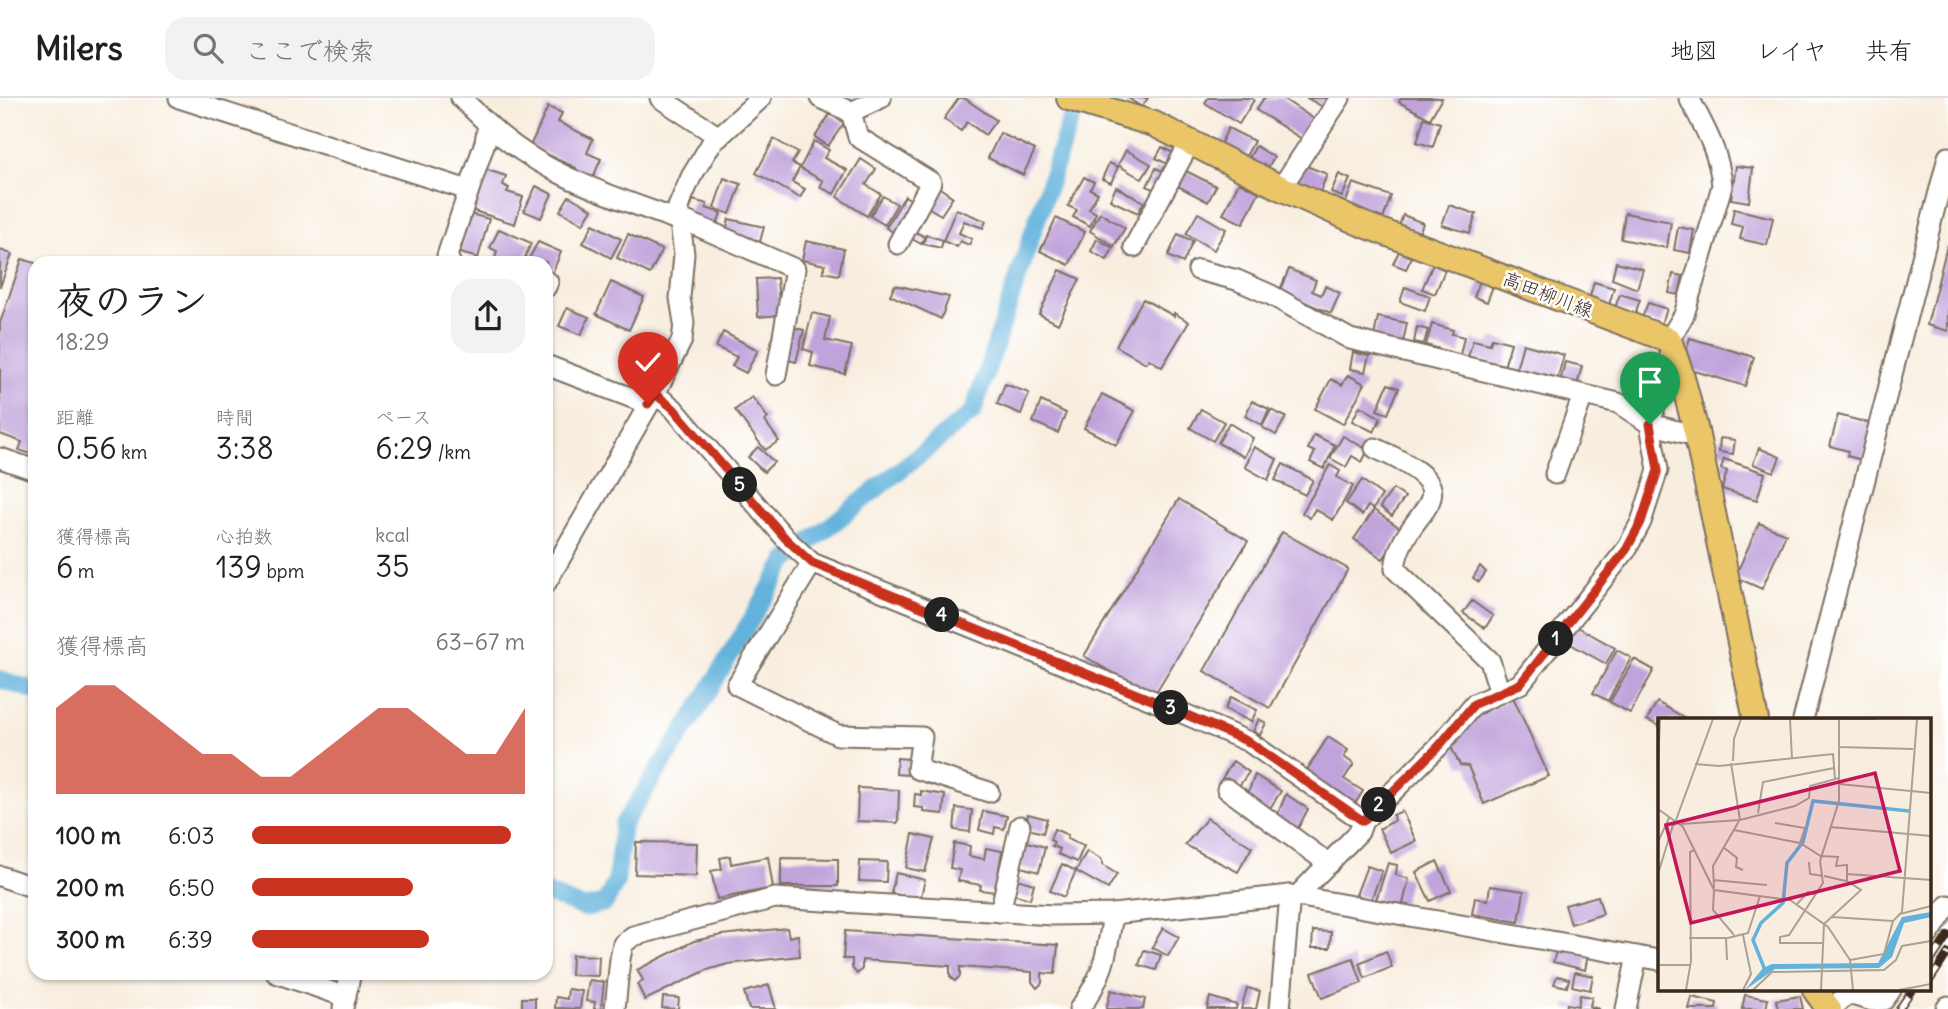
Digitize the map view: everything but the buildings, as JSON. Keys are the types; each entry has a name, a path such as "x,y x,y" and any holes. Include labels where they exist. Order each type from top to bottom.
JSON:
{"main road":[{"name":"高田柳川線","path":"1069,98 1154,124 1282,188 1362,224 1670,344"},
{"path":"1670,344 1682,377 1696,436 1756,718"},
{"path":"1817,992 1830,1009"}],"street":[{"path":"178,98 468,190"},
{"path":"461,98 510,145 549,169 680,220 794,269 776,375"},
{"path":"660,98 719,137"},
{"path":"553,571 652,399 682,340 684,323 680,298 684,254 678,207 691,177 699,161 719,137 761,98"},
{"path":"820,98 851,112 881,98"},
{"path":"1282,188 1340,98"},
{"path":"1280,1009 1294,896 1359,832 1363,821 1439,746 1474,704 1520,684 1626,550 1641,522 1658,470 1650,424 1670,344 1684,315 1723,186 1721,166 1689,98"},
{"path":"851,112 858,137 931,182 898,244"},
{"path":"447,256 485,142 488,124"},
{"path":"1134,247 1190,142"},
{"path":"1804,718 1948,157"},
{"path":"1198,270 1237,280 1271,295 1350,339 1618,403 1650,424 1696,436"},
{"path":"553,367 673,408 786,539 812,563 1249,742 1363,821"},
{"path":"1555,474 1583,395"},
{"path":"1375,448 1408,463 1424,476 1432,490 1429,504 1396,553 1395,569 1490,661 1500,693"},
{"path":"0,458 28,468"},
{"path":"812,563 737,685 838,735 922,737 917,769 989,792"},
{"path":"1227,789 1329,864"},
{"path":"1000,912 1020,826"},
{"path":"0,876 28,886"},
{"path":"615,1009 620,959 624,944 633,936 775,898 1053,915 1113,914 1294,896 1658,960"},
{"path":"1930,932 1948,905"},
{"path":"1079,1009 1098,982 1107,953 1113,914"},
{"path":"1626,1009 1637,956"},
{"path":"292,980 344,1003 349,980"},
{"path":"1830,1009 1848,994 1872,1001 1884,1000 1890,992"}],"waterway":[{"path":"553,896 584,908 605,903 616,882 623,824 698,709 786,561 973,412 1080,98"},
{"path":"0,679 28,689"}],"railway":[{"path":"1931,961 1948,935"},
{"path":"1930,980 1948,953"},
{"path":"1899,1009 1911,992"}],"route":[{"path":"648,404 655,394 673,408 786,539 812,563 1249,742 1363,821 1439,746 1474,704 1520,684 1626,550 1641,522 1658,470 1650,424"}]}
